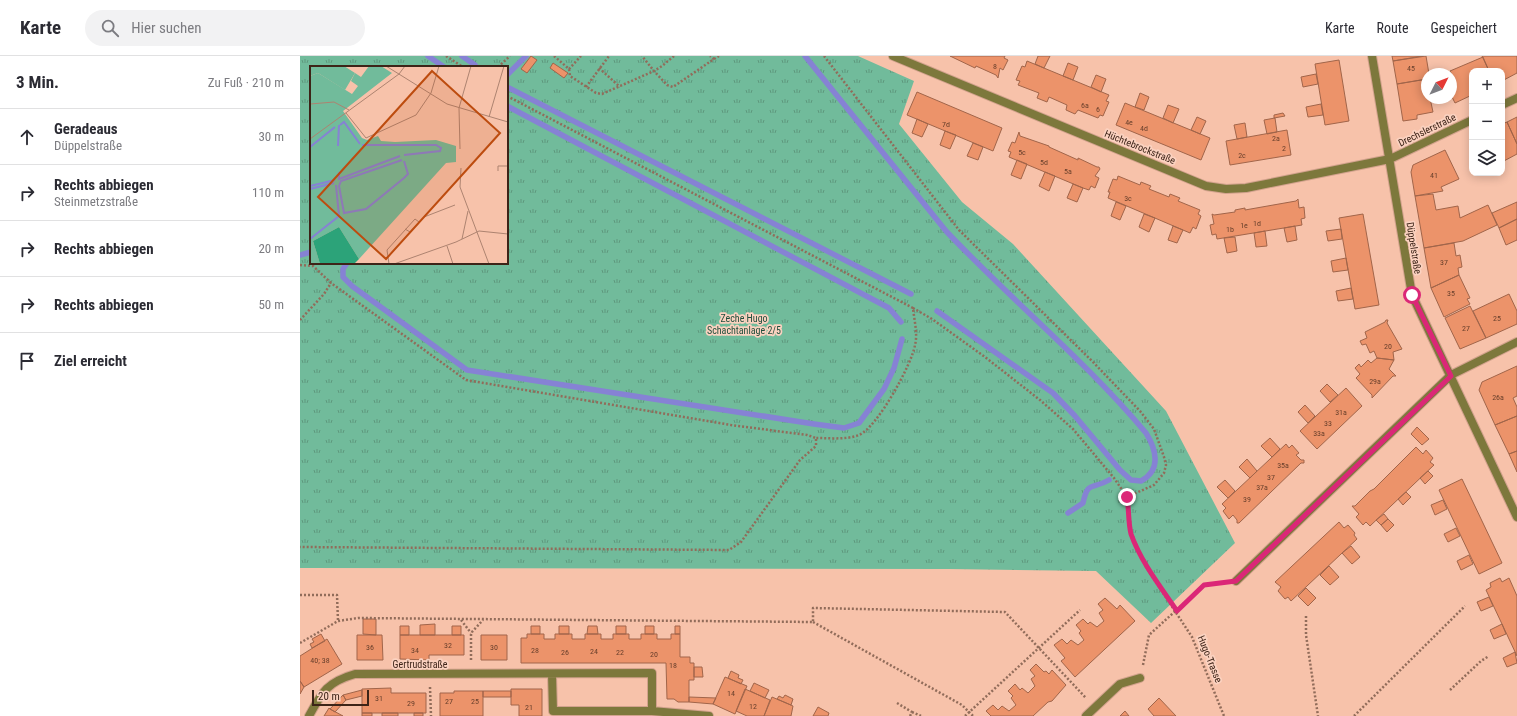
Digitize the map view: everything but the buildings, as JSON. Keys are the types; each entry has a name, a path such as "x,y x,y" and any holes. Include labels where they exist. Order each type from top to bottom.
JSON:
{"street":[{"name":"Hüchtebrockstraße","path":"893,56 1206,186 1226,189 1246,188 1390,159"},
{"name":"Düppelstraße","path":"1372,56 1412,295 1517,517"},
{"path":"1504,104 1517,98"},
{"name":"Drechslerstraße","path":"1390,159 1469,121"},
{"path":"1236,581 1451,376 1517,342"},
{"name":"Gertrudstraße","path":"308,716 324,690 331,683 355,674 652,673 652,711"},
{"path":"552,674 553,711 652,711 709,716"},
{"path":"1086,716 1120,684 1140,678"}],"path":[{"path":"446,56 461,66"},
{"path":"499,66 510,56"},
{"path":"554,56 569,69 570,76 596,94 602,94 620,87 654,71 674,56"},
{"path":"569,69 581,56"},
{"path":"586,87 609,56"},
{"path":"642,56 654,71 668,85 673,87 719,56"},
{"path":"710,56 714,59"},
{"path":"508,97 932,319 973,348 1040,400 1072,429 1114,478 1127,497 1154,485 1164,473 1166,465 1154,429 1092,361 959,230 824,56"},
{"path":"599,68 620,87"},
{"path":"300,265 313,266 332,283 466,380 731,425 807,435 816,438 845,438 860,435 873,425 894,393 916,344 913,308"},
{"path":"300,320 332,283"},
{"path":"300,547 730,550 740,542 800,460 816,446 816,438"},
{"name":"Hugo-Trasse","path":"1127,497 1130,509 1131,532 1146,567 1177,611 1192,637 1224,716"},
{"path":"1140,678 1149,635 1204,585 1236,581"},
{"path":"300,595 337,595 338,621"},
{"path":"1354,716 1465,606"},
{"path":"813,622 813,608 1005,612 1095,707"},
{"path":"965,716 1080,610"},
{"path":"1306,616 1306,635 1318,716"},
{"path":"300,643 338,621 358,618 813,622 956,702 973,716"},
{"path":"461,620 471,633 471,665"},
{"path":"471,633 483,620"},
{"path":"1450,690 1489,656"},
{"path":"430,686 430,716"},
{"path":"897,704 921,716"},
{"path":"910,716 912,712"}],"green space":[{"name":"Zeche Hugo Schachtanlage 2/5","path":"300,56 858,56 914,81 899,124 962,202 1013,244 1166,411 1235,543 1151,623 1096,571 949,569 300,568"}],"waterway":[{"path":"428,56 443,66"},
{"path":"462,56 475,65"},
{"path":"508,74 526,56"},
{"path":"805,56 946,231 1098,380 1146,433 1150,439 1154,452 1155,459 1152,471 1141,481 1131,480 1120,470 1075,416 1053,393 937,311"},
{"path":"508,88 911,294"},
{"path":"508,107 889,308 901,322"},
{"path":"300,255 310,252"},
{"path":"346,264 343,269 343,277 352,286 467,370 814,424 844,428 859,423 884,389 894,368 902,339"},
{"path":"1068,513 1083,503 1089,488 1109,480"}],"route":[{"path":"1127,497 1130,509 1131,532 1146,567 1177,611 1204,585 1236,581 1451,376 1412,295"}]}
